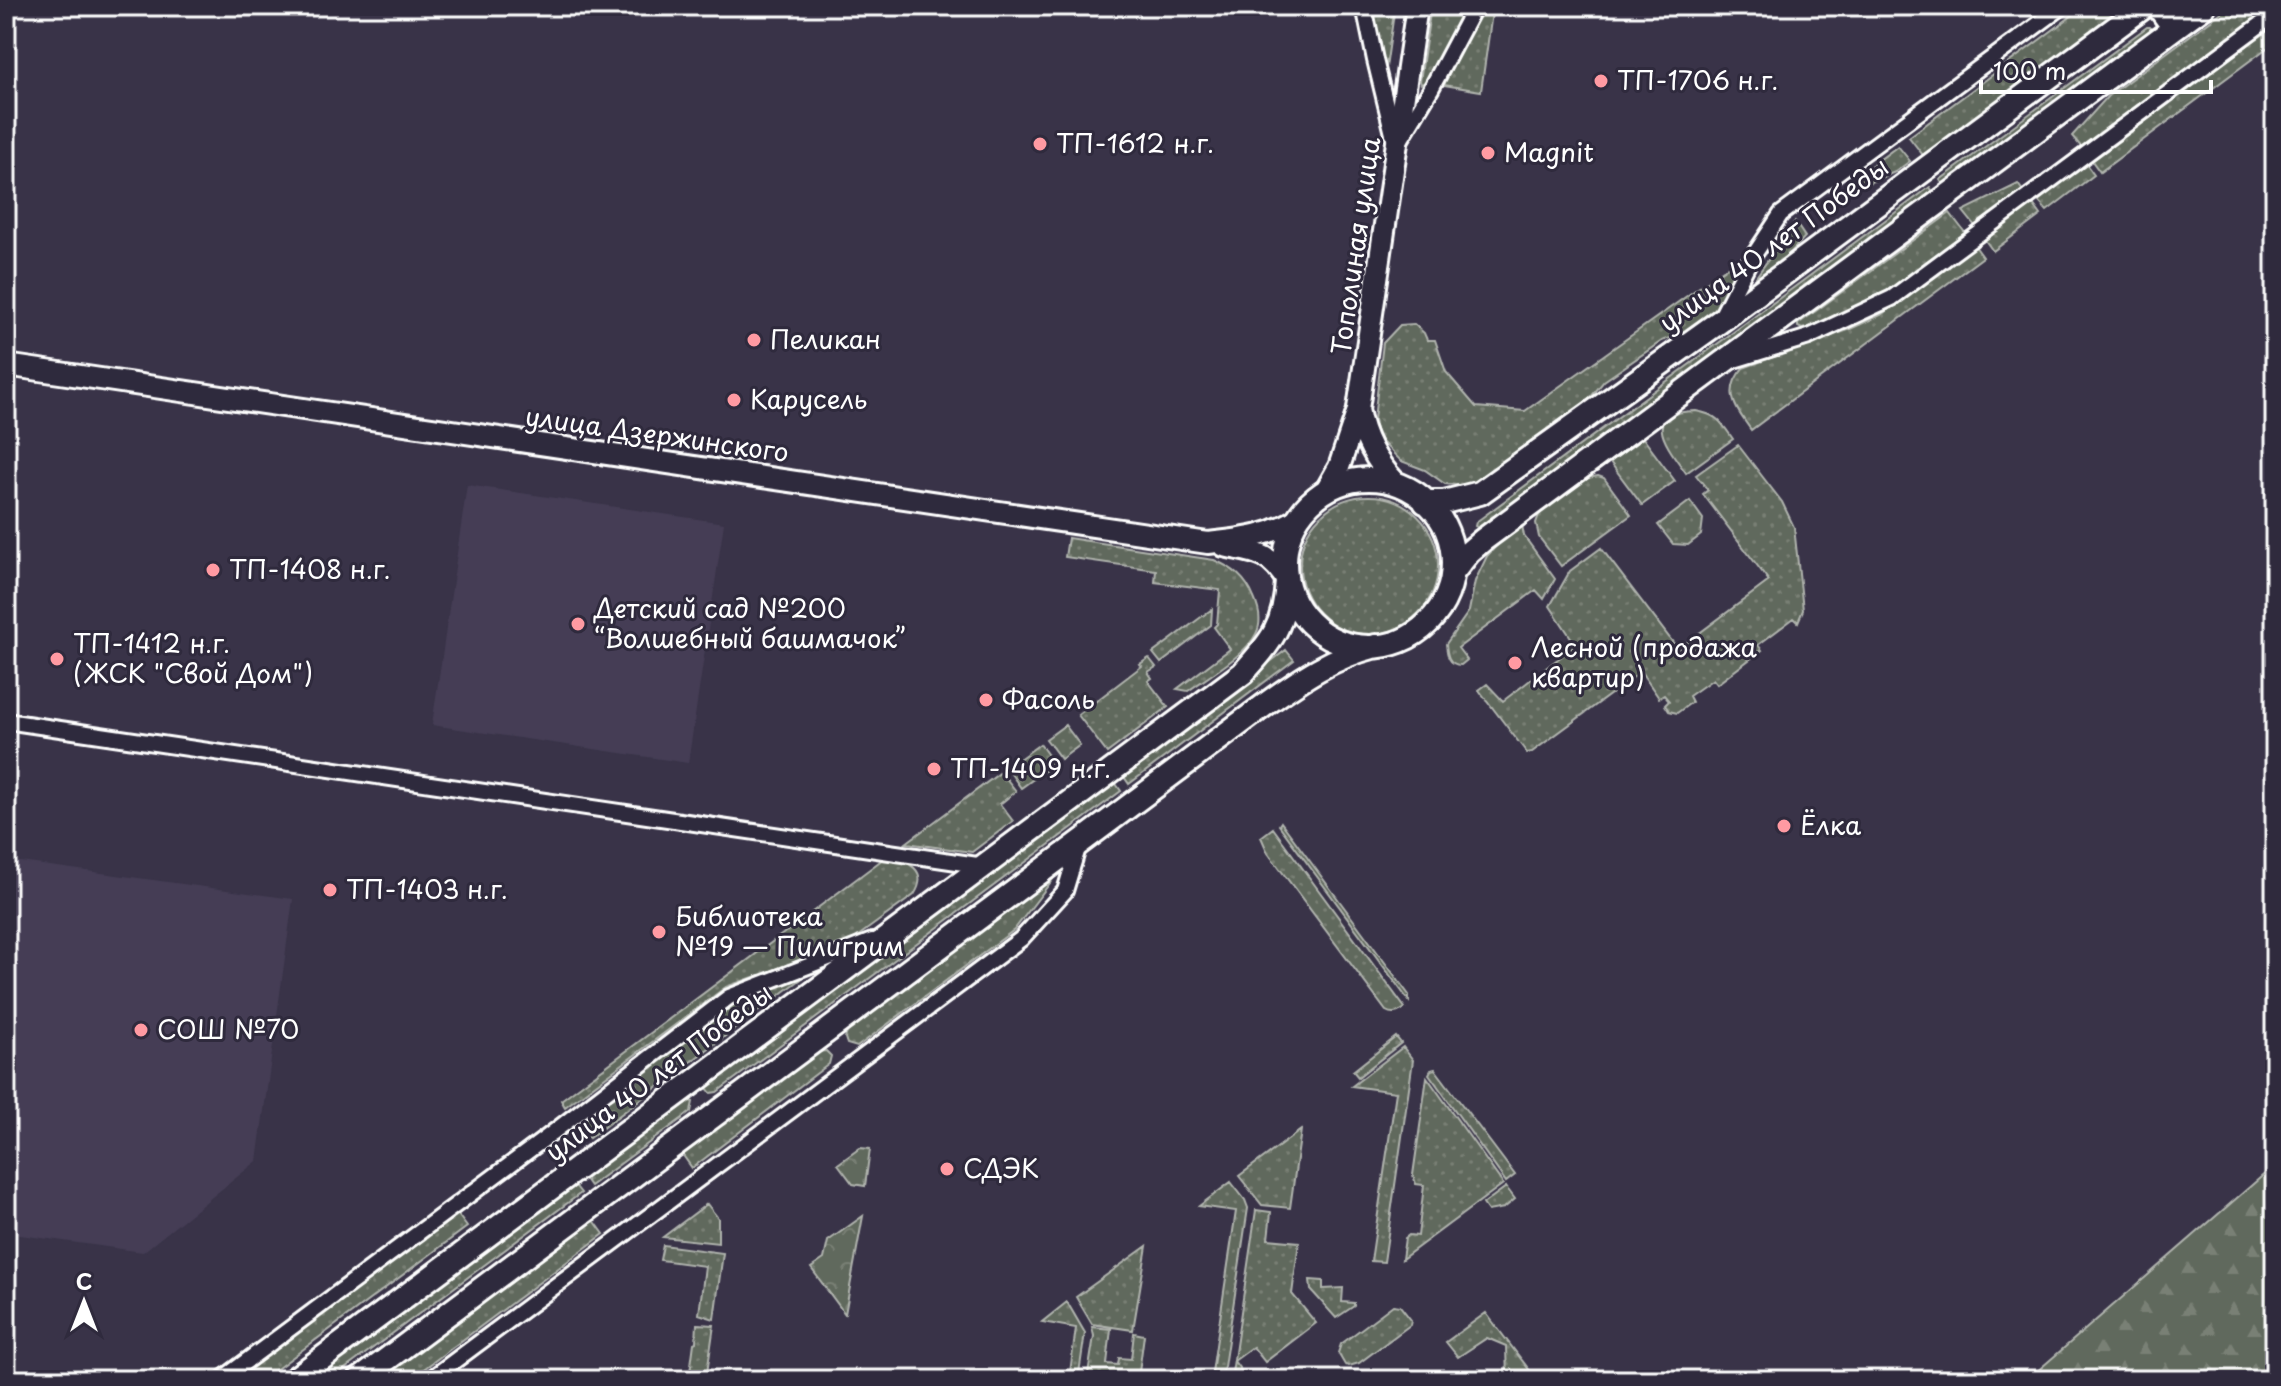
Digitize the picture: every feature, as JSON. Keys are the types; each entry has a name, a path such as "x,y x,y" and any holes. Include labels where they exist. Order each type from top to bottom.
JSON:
{"main road":[{"name":"Тополиная улица","path":"1396,483 1381,468 1371,449 1362,431 1358,409 1417,6"},
{"name":"улица 40 лет Победы","path":"1425,502 1453,501 1480,493 1719,322 2145,6"},
{"path":"2158,6 2174,28"},
{"path":"1454,571 1483,540 2204,6"},
{"name":"улица Дзержинского","path":"6,365 1208,543 1253,538 1280,530 1297,519"},
{"path":"1326,490 1339,467 1358,409"},
{"path":"359,1380 1293,684 1350,652 1401,641 1429,623 1450,589 1454,571 1449,533 1437,513 1415,493 1396,483 1367,479 1326,490 1310,503 1297,519 1288,541 1285,566 1293,600 1304,617 1319,631 1339,642 1376,646"},
{"path":"1208,543 1264,555 1280,569 1287,581"},
{"name":"улица 40 лет Победы","path":"293,1380 1243,673 1277,631 1286,604 1287,581"},
{"path":"690,1085 715,1115"}],"street":[{"path":"1364,6 1396,146"},
{"path":"1396,146 1431,89 1475,6"},
{"path":"1719,322 1748,264 1781,214 2063,6"},
{"path":"1722,364 1809,337 1892,298 2275,14"},
{"path":"6,721 984,866"},
{"path":"429,1380 1021,939 1065,891 1080,843"},
{"path":"221,1380 729,997 899,930"}],"shaded area":[{"name":"Детский сад №200 “Волшебный башмачок”","path":"467,485 724,523 688,763 432,725"},
{"name":"СОШ №70","path":"6,860 293,899 257,1161 143,1252 6,1233"}],"green space":[{"path":"1369,6 1395,6 1386,68 1383,71"},
{"path":"1431,6 1465,6 1426,82 1421,84 1420,81"},
{"path":"1482,6 1493,6 1481,91 1444,85"},
{"path":"2085,6 2131,6 1926,159 1909,137"},
{"path":"2230,6 2272,6 2082,148 2072,136 2108,96"},
{"path":"2275,25 2275,42 2100,172 2092,161"},
{"path":"2147,27 2152,31 1945,187 1940,180"},
{"path":"1898,146 1910,161 1895,172 1863,185 1856,177"},
{"path":"2086,164 2094,175 2047,211 2038,201"},
{"path":"2018,184 2023,191 1975,226 1963,211"},
{"path":"1930,187 1934,194 1479,528 1475,526 1476,522"},
{"path":"2033,204 2041,215 1993,251 1985,240"},
{"path":"1950,213 1966,234 1869,303 1810,327 1798,327 1798,324"},
{"path":"1795,222 1805,237 1775,269 1757,280 1756,277"},
{"path":"1975,246 1983,257 1751,430 1736,407 1732,393 1743,368 1881,315"},
{"path":"1729,266 1734,266 1737,271 1722,309 1694,328 1662,341 1604,381 1577,414 1488,480 1468,486 1445,484 1425,470 1401,461 1381,441 1374,419 1383,343 1400,325 1414,324 1427,340 1435,340 1446,372 1476,407 1525,411"},
{"path":"1696,411 1718,420 1733,439 1686,473 1666,442 1662,424 1667,417"},
{"path":"1643,438 1675,481 1642,505 1610,462"},
{"path":"1738,445 1782,502 1794,527 1803,610 1798,622 1794,618 1758,645 1762,650 1717,684 1713,679 1689,696 1692,702 1677,713 1669,711 1665,705 1669,701 1664,695 1659,698 1641,672 1527,753 1479,690 1487,684 1503,701 1576,645 1550,606 1570,571 1601,548 1678,649 1769,581 1703,494 1708,490 1696,475"},
{"path":"1588,478 1604,478 1631,515 1561,566 1539,537 1536,523 1540,512"},
{"path":"1369,496 1395,501 1418,516 1433,539 1438,565 1433,591 1418,614 1395,629 1369,634 1343,629 1320,614 1305,591 1300,565 1305,539 1320,516 1343,501"},
{"path":"1690,501 1703,519 1701,535 1688,545 1673,544 1658,525"},
{"path":"1522,525 1524,536 1555,579 1544,599 1536,590 1458,648 1467,660 1461,665 1453,663 1446,644 1469,611 1475,581 1487,556"},
{"path":"1068,538 1221,563 1238,574 1251,591 1259,616 1256,634 1235,658 1188,691 1177,689 1230,649 1214,627 1217,624 1220,590 1155,582 1156,570 1065,557"},
{"path":"1212,609 1211,625 1161,663 1153,653"},
{"path":"1286,650 1294,660 1129,784 1122,774"},
{"path":"1149,658 1156,667 1148,672 1152,678 1148,681 1168,707 1107,753 1078,715"},
{"path":"1065,725 1080,745 1061,759 1046,739"},
{"path":"1040,744 1054,764 1021,788 1007,768"},
{"path":"1001,772 1016,791 1000,804 1013,821 972,852 906,843"},
{"path":"1114,781 1121,791 717,1092 711,1093 707,1088 709,1083"},
{"path":"1281,822 1409,995 1409,1001 1279,825"},
{"path":"1273,828 1405,1008 1396,1013 1386,1011 1268,853 1261,837"},
{"path":"887,856 909,864 918,873 914,895 842,945 726,987 565,1107 561,1100"},
{"path":"1054,875 1014,930 857,1047 847,1044 845,1038 848,1030"},
{"path":"808,974 589,1138 576,1121 734,1003"},
{"path":"1396,1037 1401,1043 1358,1077 1353,1071"},
{"path":"1403,1047 1413,1060 1384,1262 1371,1261 1396,1092 1352,1086"},
{"path":"826,1051 831,1056 829,1064 692,1168 682,1154 817,1052"},
{"path":"1435,1069 1515,1175 1506,1182 1429,1074"},
{"path":"1427,1077 1503,1184 1402,1259 1405,1238 1418,1236 1424,1185 1416,1184 1413,1175"},
{"path":"687,1100 693,1102 691,1112 590,1186 583,1176"},
{"path":"1301,1130 1290,1208 1262,1205 1239,1176"},
{"path":"860,1148 870,1149 865,1186 853,1184 838,1164"},
{"path":"2275,1165 2275,1380 2027,1380"},
{"path":"1231,1182 1248,1208 1222,1380 1211,1379 1236,1211 1199,1206"},
{"path":"573,1183 581,1193 330,1380 309,1380"},
{"path":"1506,1187 1515,1199 1504,1208 1488,1211 1483,1204"},
{"path":"707,1204 718,1218 718,1243 663,1237"},
{"path":"1256,1210 1271,1212 1268,1239 1299,1242 1292,1294 1316,1323 1265,1362 1253,1347 1234,1361 1245,1376 1241,1380 1231,1380"},
{"path":"455,1211 467,1227 262,1380 230,1380"},
{"path":"863,1216 845,1314 811,1268 824,1259 828,1241"},
{"path":"593,1219 604,1234 409,1380 378,1380"},
{"path":"663,1245 723,1253 714,1319 699,1314 705,1266 660,1260"},
{"path":"1147,1246 1133,1330 1092,1324 1076,1297"},
{"path":"1310,1280 1323,1281 1323,1289 1343,1288 1342,1302 1354,1303 1354,1306 1336,1318 1311,1290"},
{"path":"1067,1302 1085,1333 1078,1380 1069,1380 1076,1328 1042,1322"},
{"path":"1393,1305 1400,1306 1411,1320 1410,1325 1359,1363 1345,1365 1338,1353 1341,1344"},
{"path":"1486,1313 1537,1380 1507,1380 1506,1346 1487,1338 1458,1357 1446,1342"},
{"path":"697,1324 714,1325 706,1380 689,1380"},
{"path":"1092,1327 1111,1329 1107,1364 1118,1365 1119,1358 1131,1359 1134,1333 1144,1335 1138,1380 1087,1380 1094,1336"}],"place":[{"name":"ТП-1706 н.г.","path":"1601,81"},
{"name":"ТП-1612 н.г.","path":"1040,144"},
{"name":"Magnit","path":"1488,153"},
{"name":"Пеликан","path":"754,340"},
{"name":"Карусель","path":"734,400"},
{"name":"ТП-1408 н.г.","path":"213,570"},
{"name":"Детский сад №200 “Волшебный башмачок”","path":"578,624"},
{"name":"ТП-1412 н.г. (ЖСК \"Свой Дом\")","path":"57,659"},
{"name":"Лесной (продажа квартир)","path":"1515,663"},
{"name":"Фасоль","path":"986,700"},
{"name":"ТП-1409 н.г.","path":"934,769"},
{"name":"Ёлка","path":"1784,826"},
{"name":"ТП-1403 н.г.","path":"330,890"},
{"name":"Библиотека №19 — Пилигрим","path":"659,932"},
{"name":"СОШ №70","path":"141,1030"},
{"name":"СДЭК","path":"947,1169"}]}
